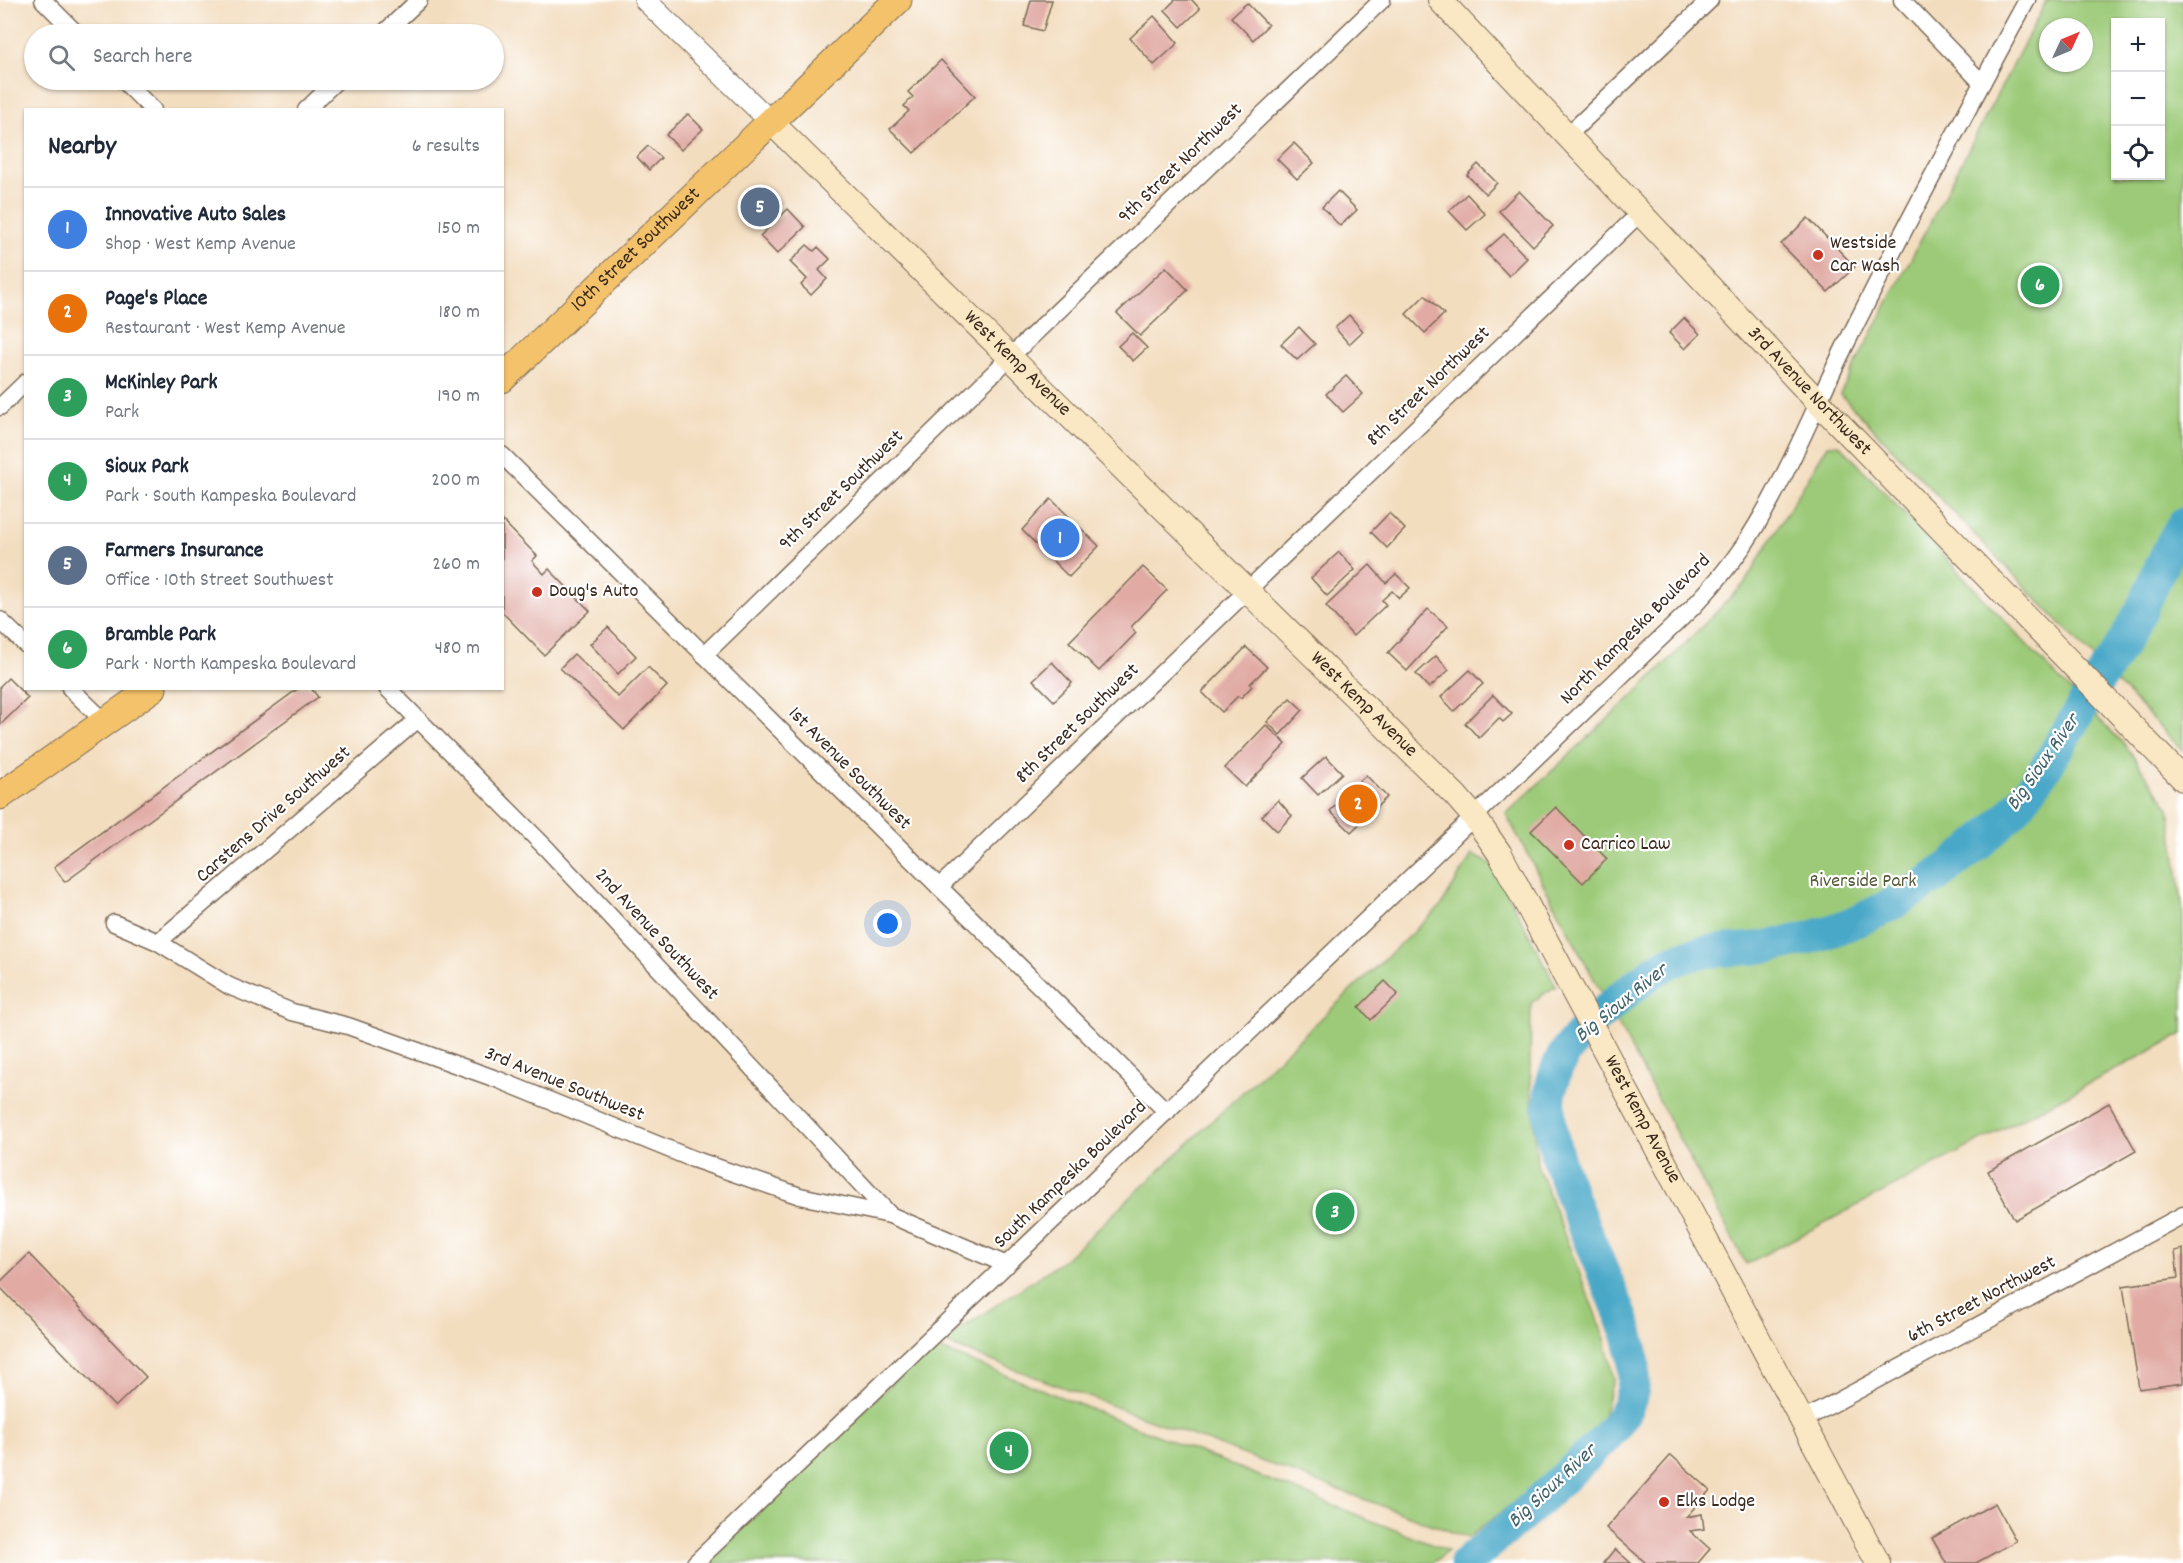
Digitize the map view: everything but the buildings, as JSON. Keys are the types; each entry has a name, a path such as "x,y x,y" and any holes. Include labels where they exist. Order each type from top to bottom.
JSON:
{"main road":[{"name":"10th Street Southwest","path":"504,377 898,0"},
{"name":"3rd Avenue Northwest","path":"1440,0 1817,401 2183,779"},
{"name":"West Kemp Avenue","path":"771,122 1456,796 1475,818 1500,854 1563,969 1878,1563"},
{"path":"0,796 150,690"}],"street":[{"path":"43,0 67,24"},
{"path":"393,24 418,0"},
{"name":"West Kemp Avenue","path":"645,0 771,122"},
{"name":"9th Street Northwest","path":"1009,358 1382,0"},
{"path":"1567,136 1710,0"},
{"path":"1902,0 1982,83"},
{"name":"North Kampeska Boulevard","path":"1475,818 1692,608 1738,553 1757,524 1798,448 1817,401 1894,250 2027,0"},
{"path":"133,90 151,108"},
{"path":"308,108 327,90"},
{"name":"8th Street Northwest","path":"1247,591 1640,213"},
{"name":"9th Street Southwest","path":"704,655 1009,358"},
{"path":"0,406 24,384"},
{"name":"1st Avenue Southwest","path":"504,457 1167,1112"},
{"name":"8th Street Southwest","path":"939,887 1247,591"},
{"path":"0,620 24,643"},
{"path":"72,690 106,723"},
{"name":"2nd Avenue Southwest","path":"389,690 547,849 890,1215"},
{"name":"Carstens Drive Southwest","path":"158,942 417,720"},
{"name":"South Kampeska Boulevard","path":"695,1563 1475,818"},
{"name":"3rd Avenue Southwest","path":"114,923 158,942 229,986 292,1012 348,1026 499,1080 693,1158 800,1196 890,1215 1007,1265"},
{"name":"6th Street Northwest","path":"1801,1421 2183,1215"}],"green space":[{"path":"2047,0 2183,0 2183,751 1840,394"},
{"name":"Riverside Park","path":"1839,444 2060,680 2126,746 2169,808 2183,910 2183,1034 1746,1264 1506,814 1643,686 1744,584 1828,445"},
{"path":"1472,855 1492,864 1556,986 1531,1003 1530,1069 1537,1164 1605,1339 1613,1379 1602,1420 1589,1444 1468,1538 941,1342 1064,1260 1441,906"},
{"path":"931,1345 1448,1551 1433,1563 707,1563"}],"waterway":[{"name":"Big Sioux River","path":"1466,1563 1532,1507 1602,1441 1623,1415 1632,1391 1634,1362 1627,1334 1568,1187 1552,1132 1550,1094 1554,1076 1562,1058 1580,1034 1609,1007 1639,982 1665,965 1710,951 1750,948 1801,940 1858,921 1929,882 1985,838 2021,802 2048,764 2133,626 2170,546 2183,524"}],"place":[{"name":"Farmers Insurance","path":"760,207"},
{"name":"Westside Car Wash","path":"1818,255"},
{"name":"Bramble Park","path":"2040,285"},
{"name":"Innovative Auto Sales","path":"1060,538"},
{"name":"Doug's Auto","path":"537,592"},
{"name":"Page's Place","path":"1358,804"},
{"name":"Carrico Law","path":"1569,845"},
{"name":"McKinley Park","path":"1335,1212"},
{"name":"Sioux Park","path":"1009,1451"},
{"name":"Elks Lodge","path":"1664,1502"}]}
